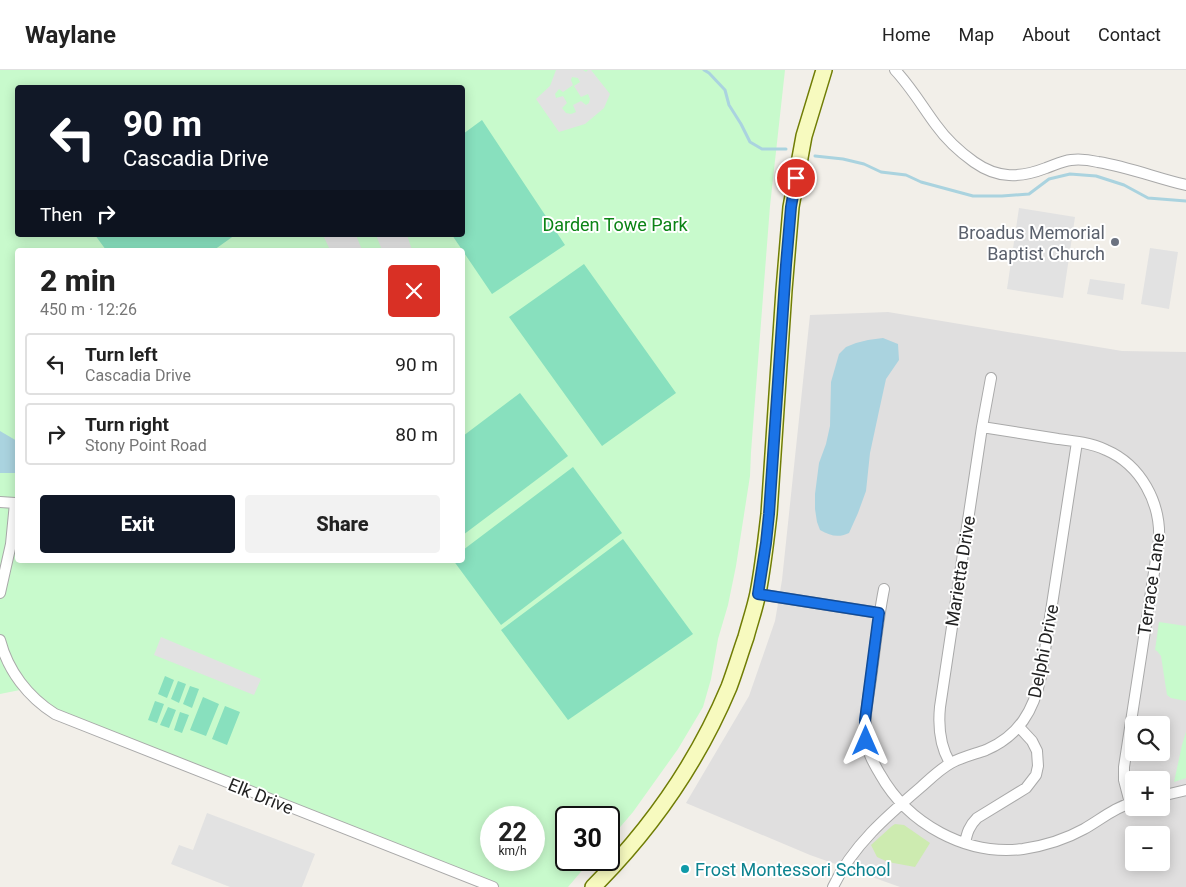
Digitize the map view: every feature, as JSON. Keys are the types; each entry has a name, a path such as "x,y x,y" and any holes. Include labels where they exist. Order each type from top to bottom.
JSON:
{"main road":[{"path":"593,887 655,815 695,755 729,686 758,594 769,514 791,207 804,136 824,70"}],"street":[{"path":"895,70 948,140 976,163 988,170 999,174 1020,176 1034,173 1061,162 1084,159 1118,165 1186,185"},
{"name":"Marietta Drive","path":"950,764 940,736 940,707 991,378"},
{"name":"Terrace Lane","path":"982,427 1098,446 1114,454 1129,465 1142,479 1154,501 1160,532 1124,767 1125,783"},
{"name":"Delphi Drive","path":"833,887 848,861 863,841 882,821 950,764 995,746 1004,740 1019,727 1034,703 1041,676 1077,442"},
{"path":"0,502 15,503"},
{"path":"0,593 11,544 15,511"},
{"path":"884,589 879,613 865,720 866,741 871,757 884,783 922,821 939,833 965,843 1000,850 1023,849 1065,838 1125,806"},
{"path":"758,594 879,613"},
{"name":"Elk Drive","path":"0,640 10,667 32,697 46,708 64,718 494,887"},
{"path":"965,843 969,826 977,818 1026,788 1036,775 1038,761 1035,746 1019,727"},
{"path":"1170,794 1186,790"}],"shaded area":[{"path":"556,70 583,70 586,72 591,70 610,94 604,108 585,124 559,132 536,99 550,86","holes":["572,77 578,78 580,82 574,86 581,97 588,94 589,103 586,105 581,101 573,105 576,112 566,113 562,108 567,103 563,96 556,98 555,94 559,89 563,92 573,85"]},
{"path":"1019,208 1075,217 1063,298 1007,289"},
{"path":"324,237 357,237 361,248 329,248"},
{"path":"377,237 408,237 411,248 381,248"},
{"path":"1150,248 1178,252 1169,309 1141,304"},
{"path":"1090,279 1125,284 1123,300 1087,294"},
{"path":"888,312 1122,351 1186,352 1186,887 900,887 810,855 686,803 749,696 775,621 782,580 810,315"},
{"path":"161,637 261,679 254,695 154,655"},
{"path":"207,813 315,854 302,887 230,887 171,864 179,845 193,850"}],"green space":[{"name":"Darden Towe Park","path":"0,70 785,70 770,206 750,476 736,566 728,605 718,639 711,679 703,707 678,749 620,827 620,806 555,806 555,871 582,871 568,887 488,887 62,718 25,689 0,694"},
{"path":"482,120 565,245 492,294 465,254 465,248 461,248 453,237 465,237 465,133"},
{"path":"96,237 232,237 217,248 105,248"},
{"path":"584,264 676,393 602,446 509,317"},
{"path":"520,393 568,456 465,533 465,434"},
{"path":"573,467 622,533 501,625 455,563 465,563 465,548"},
{"path":"623,539 693,634 568,720 501,630"},
{"path":"1159,622 1186,626 1186,701 1171,698 1167,695 1161,656 1155,650"},
{"path":"165,676 174,680 167,698 158,694"},
{"path":"178,681 186,684 179,703 171,699"},
{"path":"190,686 199,689 192,708 183,704"},
{"path":"203,697 219,704 206,736 190,730"},
{"path":"155,701 164,704 157,723 148,720"},
{"path":"225,706 240,712 227,745 212,739"},
{"path":"168,707 176,710 169,728 160,725"},
{"path":"180,712 189,715 182,733 174,730"},
{"path":"1186,732 1186,778 1174,782 1182,745"},
{"path":"895,824 904,825 930,843 915,867 888,862 877,857 871,845"}],"water":[{"path":"883,338 898,344 899,360 886,379 870,453 866,491 849,533 838,536 831,535 820,530 815,509 815,494 819,463 830,426 831,382 839,354 846,347 868,340"},
{"path":"0,431 15,440 15,473 0,473"}],"waterway":[{"path":"704,70 725,90 729,105 750,142 762,149 786,149"},
{"path":"815,156 843,159 864,164 881,172 906,175 921,182 973,196 1029,194 1049,179 1070,174 1096,176 1124,185 1148,198 1186,201"}],"place":[{"name":"Broadus Memorial Baptist Church","path":"1115,242"},
{"name":"Frost Montessori School","path":"685,869"}],"route":[{"path":"796,178 791,207 786,265 769,514 758,594 879,613 865,720 866,741"}]}
